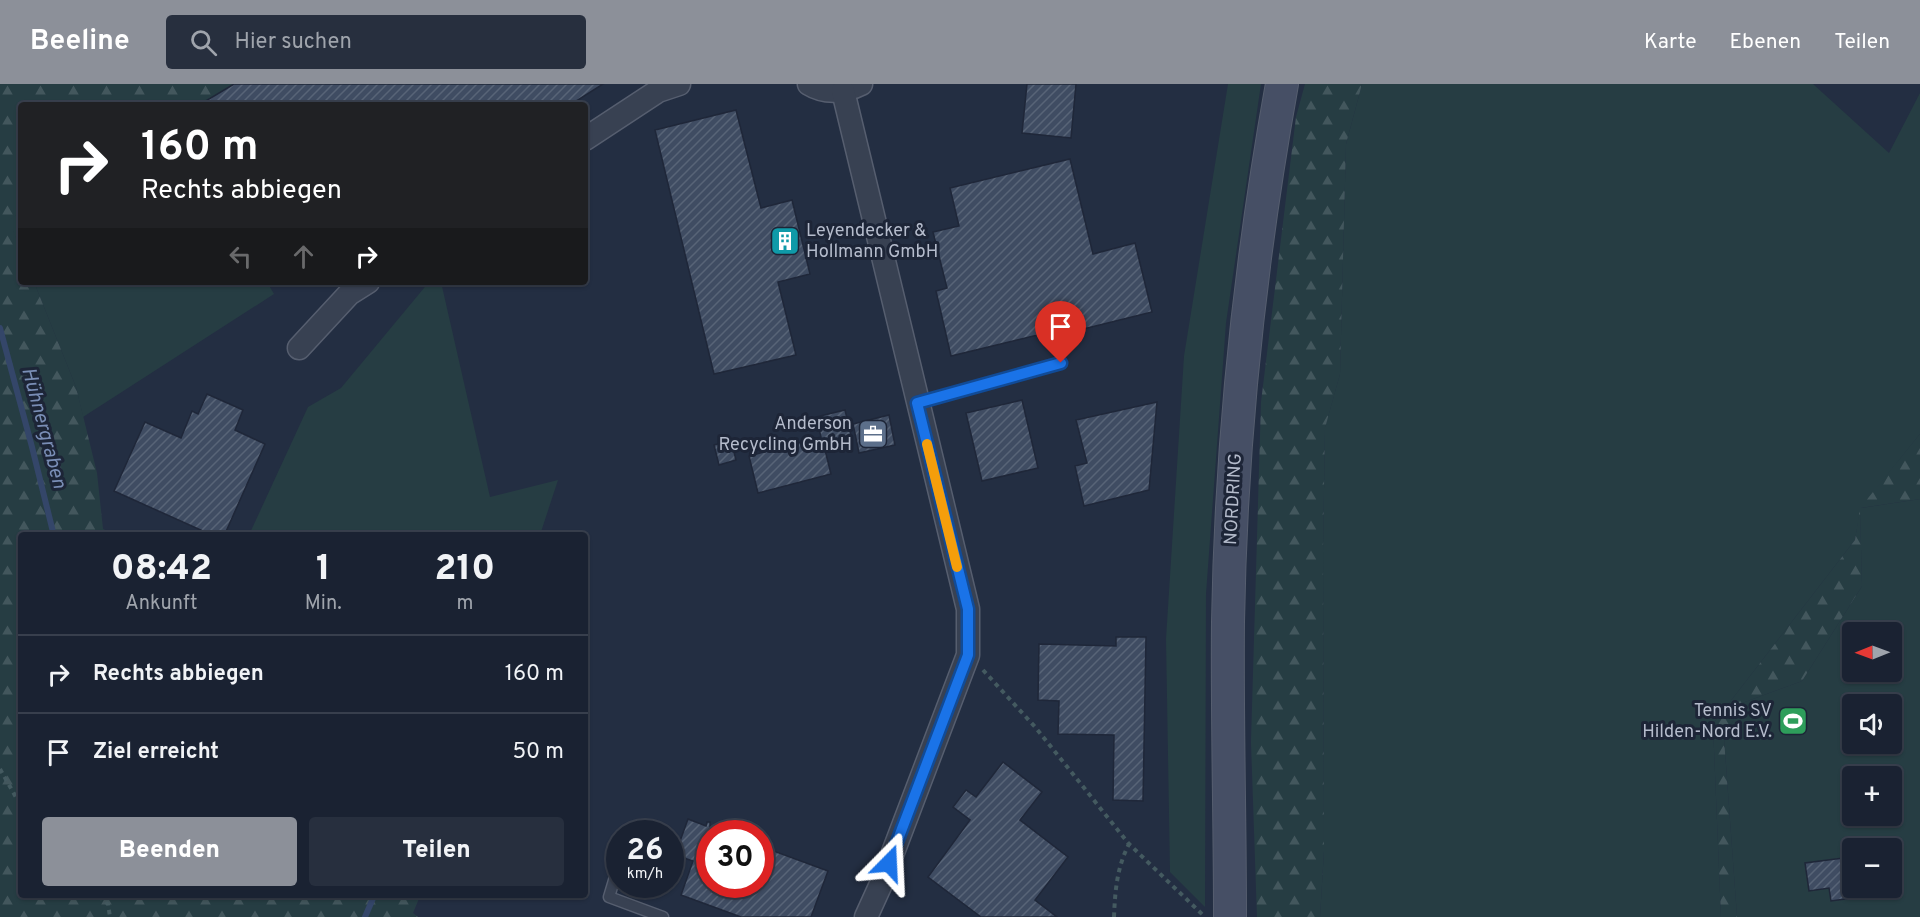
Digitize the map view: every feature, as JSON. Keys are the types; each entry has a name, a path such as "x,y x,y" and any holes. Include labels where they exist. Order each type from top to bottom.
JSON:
{"main road":[{"name":"NORDRING","path":"1230,917 1228,621 1237,429 1262,209 1282,84"}],"street":[{"path":"588,136 658,91 679,84"},
{"path":"809,84 828,91 852,87 917,403 968,609 968,655 881,884 866,917"},
{"path":"299,348 349,294 363,285"}],"lane":[{"path":"917,403 1061,363"},
{"path":"612,898 663,917"}],"path":[{"path":"968,655 1036,728 1129,844 1205,917"},
{"path":"0,769 18,801"},
{"path":"1114,917 1115,884 1121,858 1129,844"},
{"path":"101,898 108,904 110,917"}],"green space":[{"path":"0,84 234,84 204,102 18,102 18,214 9,220 18,243 18,285 35,285 76,387 97,473 103,529 110,532 18,532 18,898 419,898 413,913 418,917 0,917"},
{"path":"1228,84 1261,84 1226,323 1206,594 1205,907 1170,872 1166,639 1184,356"},
{"path":"1305,84 1362,84 1346,144 1340,374 1325,428 1324,850 1320,917 1257,917 1251,742 1261,402 1296,117"},
{"path":"1362,84 1813,84 1889,153 1920,93 1920,434 1861,508 1920,499 1920,917 1737,917 1724,738 1742,703 1802,681 1862,586 1860,512 1855,540 1713,724 1721,917 1320,917 1324,850 1325,427 1340,374 1346,144"},
{"path":"18,214 18,244 8,220"},
{"path":"35,285 269,285 274,294 83,417 76,387"},
{"path":"427,285 442,285 490,497 558,480 541,532 250,532 308,407 341,388"},
{"path":"1920,434 1920,499 1860,508"},
{"path":"1860,508 1862,586 1802,681 1742,703 1724,738 1737,917 1721,917 1713,724 1855,540"}],"building":[{"path":"234,84 603,84 575,102 204,102"},
{"path":"1027,84 1076,84 1071,138 1022,133"},
{"path":"736,110 761,208 792,200 810,274 778,282 796,355 714,374 655,130"},
{"path":"1070,159 1093,254 1135,243 1152,312 1043,339 1042,334 951,356 936,291 947,288 933,232 959,226 950,188"},
{"path":"207,394 243,410 235,430 265,444 226,532 205,532 114,491 145,422 181,438 192,411 198,414"},
{"path":"1022,400 1038,468 982,481 966,413"},
{"path":"1157,402 1149,490 1084,506 1075,466 1087,463 1076,420"},
{"path":"845,410 851,435 823,442 831,474 758,493 749,456 821,437 816,417"},
{"path":"889,415 895,445 859,453 853,424"},
{"path":"731,440 736,460 719,465 714,445"},
{"path":"1116,637 1146,637 1143,801 1113,800 1114,735 1058,734 1059,701 1038,700 1039,644 1116,646"},
{"path":"1003,762 1042,792 1020,820 1068,857 1035,900 1057,917 981,917 928,877 970,820 953,807 966,790 976,797"},
{"path":"688,819 696,822 696,898 774,898 774,851 828,871 811,917 741,917 684,896 684,886 693,861 684,858 684,830"},
{"path":"1842,858 1842,898 1852,898 1831,901 1829,888 1809,891 1805,863"}],"waterway":[{"name":"Hühnergraben","path":"0,328 53,532"},
{"name":"Hühnergraben","path":"365,917 373,898"}],"slow traffic":[{"path":"927,444 957,567"}],"place":[{"name":"Leyendecker & Hollmann GmbH","path":"785,241"},
{"name":"Anderson Recycling GmbH","path":"873,434"},
{"name":"Tennis SV Hilden-Nord E.V.","path":"1793,721"}],"route":[{"path":"889,863 968,655 968,609 917,403 1061,363"}]}
